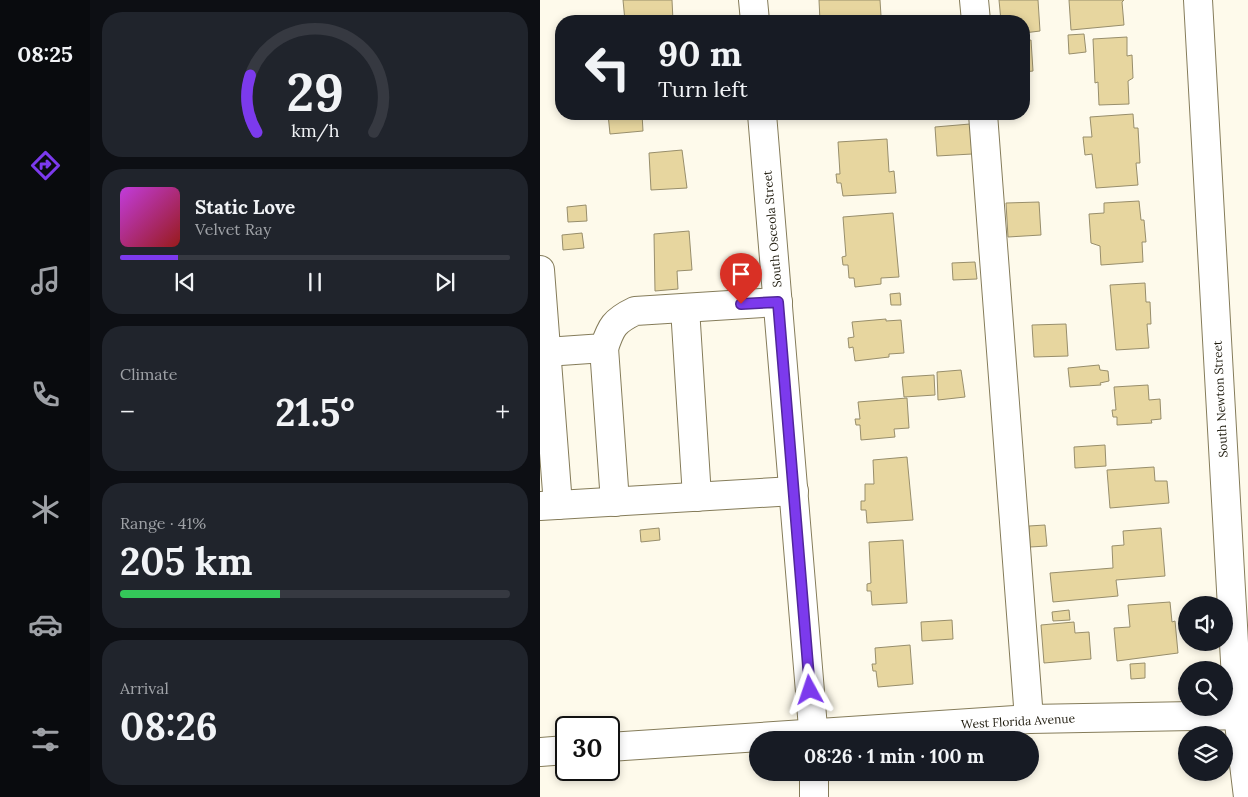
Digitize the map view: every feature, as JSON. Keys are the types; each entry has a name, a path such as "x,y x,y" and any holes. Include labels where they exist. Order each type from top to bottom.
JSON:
{"street":[{"path":"753,0 754,15"},
{"path":"974,0 975,15"},
{"name":"South Newton Street","path":"1198,0 1248,797"},
{"name":"South Osceola Street","path":"763,120 814,731"},
{"path":"983,120 1028,719"},
{"path":"540,270 546,352 549,506 794,491"},
{"path":"615,502 604,348 609,331 619,318 634,311 778,302"},
{"path":"685,308 697,497"},
{"path":"546,352 604,348"},
{"name":"West Florida Avenue","path":"885,731 1028,719 1243,715"},
{"name":"West Florida Avenue","path":"620,746 749,740"},
{"path":"540,752 555,751"},
{"path":"814,781 814,797"}],"building":[{"path":"623,0 672,0 673,15 624,15"},
{"path":"819,0 880,0 881,15 820,15"},
{"path":"999,0 1038,0 1040,31 1030,32 1030,15 1000,15"},
{"path":"1069,0 1124,0 1122,2 1124,25 1071,30"},
{"path":"1084,34 1086,52 1069,54 1068,35"},
{"path":"1127,37 1127,56 1132,55 1133,78 1128,81 1129,104 1099,105 1098,82 1095,83 1093,39"},
{"path":"1030,40 1033,71 1030,71"},
{"path":"1133,114 1134,128 1138,128 1140,163 1136,163 1138,185 1096,188 1092,154 1085,155 1083,137 1092,137 1090,117"},
{"path":"609,120 642,120 643,131 610,134"},
{"path":"970,124 972,154 937,156 935,127"},
{"path":"887,139 889,172 894,171 896,193 843,196 841,183 837,183 836,174 840,174 838,142"},
{"path":"682,150 687,188 651,190 649,153"},
{"path":"1139,201 1141,220 1144,220 1146,242 1142,242 1143,262 1101,265 1100,246 1091,243 1089,214 1104,213 1104,203"},
{"path":"1039,202 1041,235 1008,237 1006,203"},
{"path":"586,205 587,221 568,222 567,207"},
{"path":"893,213 899,277 881,278 881,284 855,287 854,278 849,278 848,265 843,265 842,257 846,256 843,217"},
{"path":"689,231 692,270 677,271 678,289 655,291 654,234"},
{"path":"582,233 584,248 563,250 562,235"},
{"path":"975,262 977,279 953,280 952,263"},
{"path":"1145,283 1146,302 1150,302 1151,324 1147,324 1149,348 1116,350 1110,285"},
{"path":"900,293 901,305 891,305 890,294"},
{"path":"886,319 886,321 901,320 904,353 889,354 889,357 855,361 853,347 849,348 848,338 854,337 852,322"},
{"path":"1066,324 1068,356 1034,357 1032,325"},
{"path":"1099,365 1100,370 1108,371 1109,381 1100,383 1101,385 1070,387 1068,368"},
{"path":"961,370 965,397 938,400 937,372"},
{"path":"934,375 935,395 904,397 902,377"},
{"path":"1148,385 1149,400 1160,399 1161,419 1151,420 1152,423 1117,425 1117,417 1113,417 1112,410 1116,410 1114,387"},
{"path":"907,398 909,428 894,429 895,437 861,440 860,425 856,425 855,419 860,419 858,402"},
{"path":"1105,445 1106,466 1075,468 1074,447"},
{"path":"907,457 913,520 867,523 866,510 861,510 861,501 865,501 865,484 874,484 873,460"},
{"path":"1154,467 1155,481 1167,481 1169,503 1110,508 1107,470"},
{"path":"1045,525 1047,546 1030,547 1029,526"},
{"path":"659,528 660,540 641,542 640,530"},
{"path":"1161,528 1165,576 1116,580 1118,596 1053,602 1050,573 1113,568 1112,546 1124,545 1123,531"},
{"path":"903,540 907,603 872,605 871,591 867,591 867,584 871,583 869,542"},
{"path":"1170,602 1172,622 1175,621 1178,653 1117,661 1114,628 1130,627 1128,605"},
{"path":"1069,610 1070,620 1053,621 1052,612"},
{"path":"952,620 953,639 922,641 921,622"},
{"path":"1074,622 1075,633 1089,632 1091,659 1044,663 1041,625"},
{"path":"910,645 913,684 878,687 876,671 873,671 872,664 876,664 875,648"},
{"path":"1145,663 1145,678 1131,679 1130,664"}],"route":[{"path":"741,304 778,302 810,690"}]}
